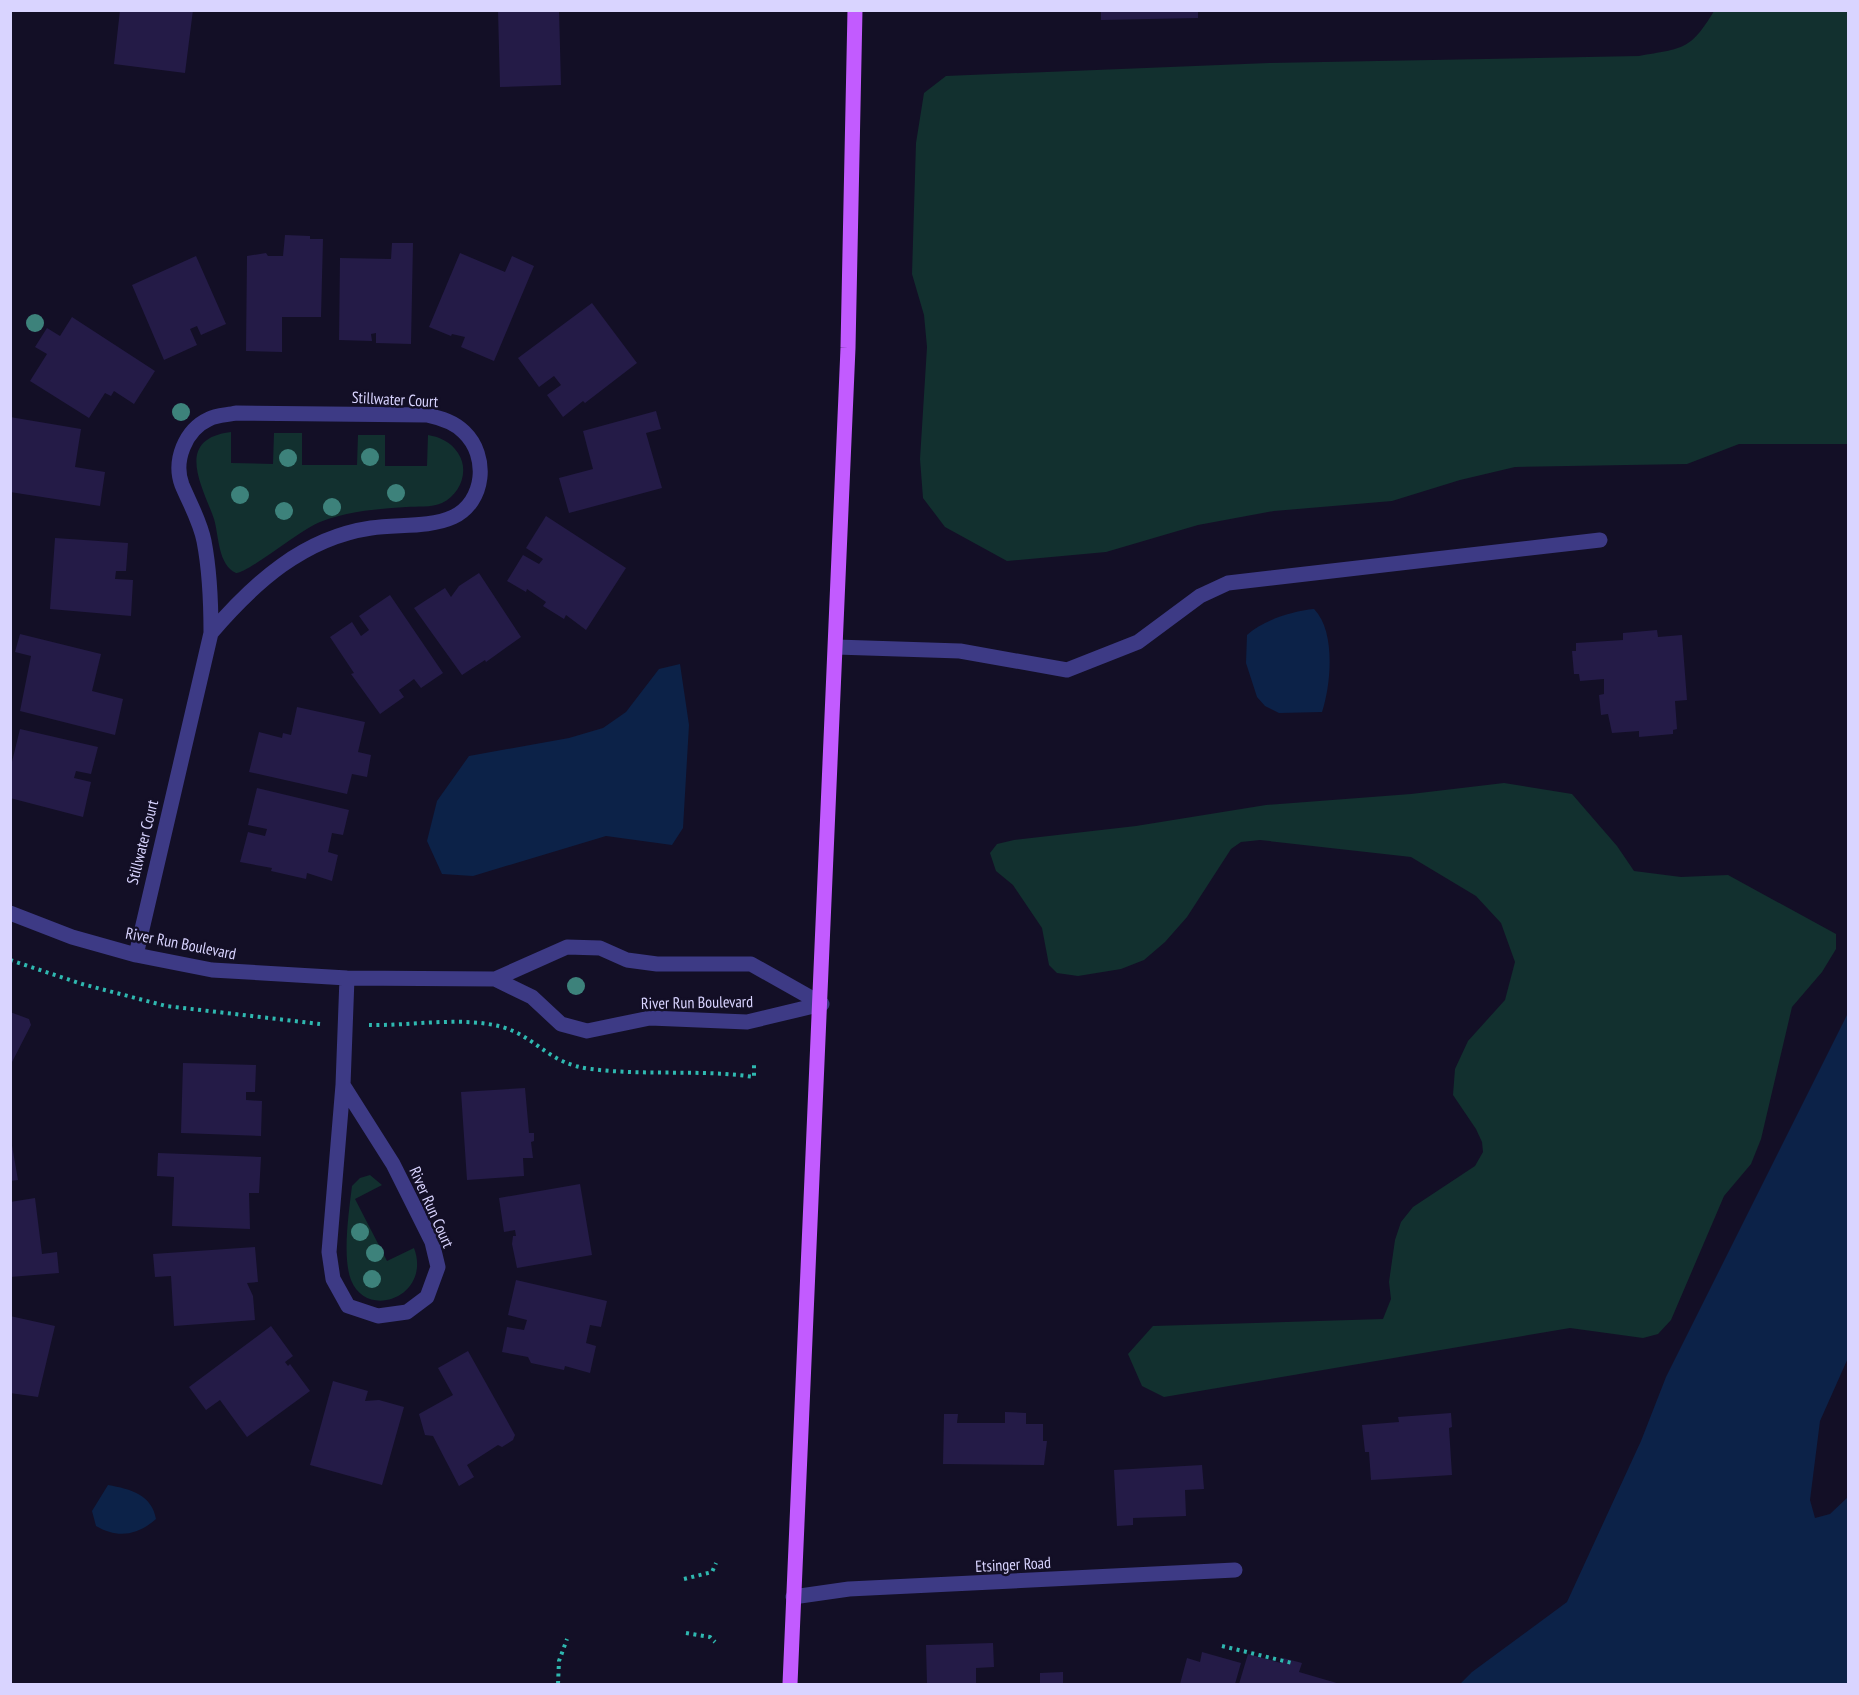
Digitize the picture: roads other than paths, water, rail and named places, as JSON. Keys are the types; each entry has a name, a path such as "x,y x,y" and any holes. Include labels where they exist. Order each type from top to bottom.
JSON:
{"main road":[{"path":"790,1684 822,1004 848,348 855,10"}],"street":[{"name":"Stillwater Court","path":"136,955 211,633 210,579 204,539 194,509 181,483 179,459 186,438 208,419 236,413 427,415 447,420 465,432 476,447 480,464 479,487 471,504 453,517 432,523 369,528 323,540 281,564 241,599 211,633"},
{"path":"836,647 960,651 1067,670 1138,642 1182,608 1228,583 1600,540"},
{"name":"River Run Boulevard","path":"10,913 72,937 136,955 212,970 347,978 495,979 567,947 600,948 627,960 657,964 751,964 822,1004"},
{"name":"River Run Court","path":"343,1085 393,1164 432,1242 438,1267 427,1297 407,1312 378,1317 348,1306 333,1279 329,1252 343,1085 347,978"},
{"name":"River Run Boulevard","path":"495,979 532,997 561,1024 587,1030 650,1018 747,1022 822,1004"},
{"name":"Etsinger Road","path":"793,1597 849,1590 1235,1570"}],"water":[{"path":"1314,609 1321,619 1329,644 1328,688 1322,712 1279,713 1265,706 1257,697 1246,663 1247,635 1279,617"},
{"path":"680,664 689,725 683,828 672,845 606,836 473,876 442,874 427,841 437,801 469,756 569,738 603,728 626,712 659,669"},
{"path":"1848,1013 1848,1358 1820,1421 1810,1500 1815,1518 1830,1514 1848,1497 1848,1684 1460,1684 1472,1672 1567,1602 1641,1441 1666,1377"},
{"path":"108,1485 139,1494 150,1504 156,1519 135,1532 120,1534 96,1526 92,1511"}]}
